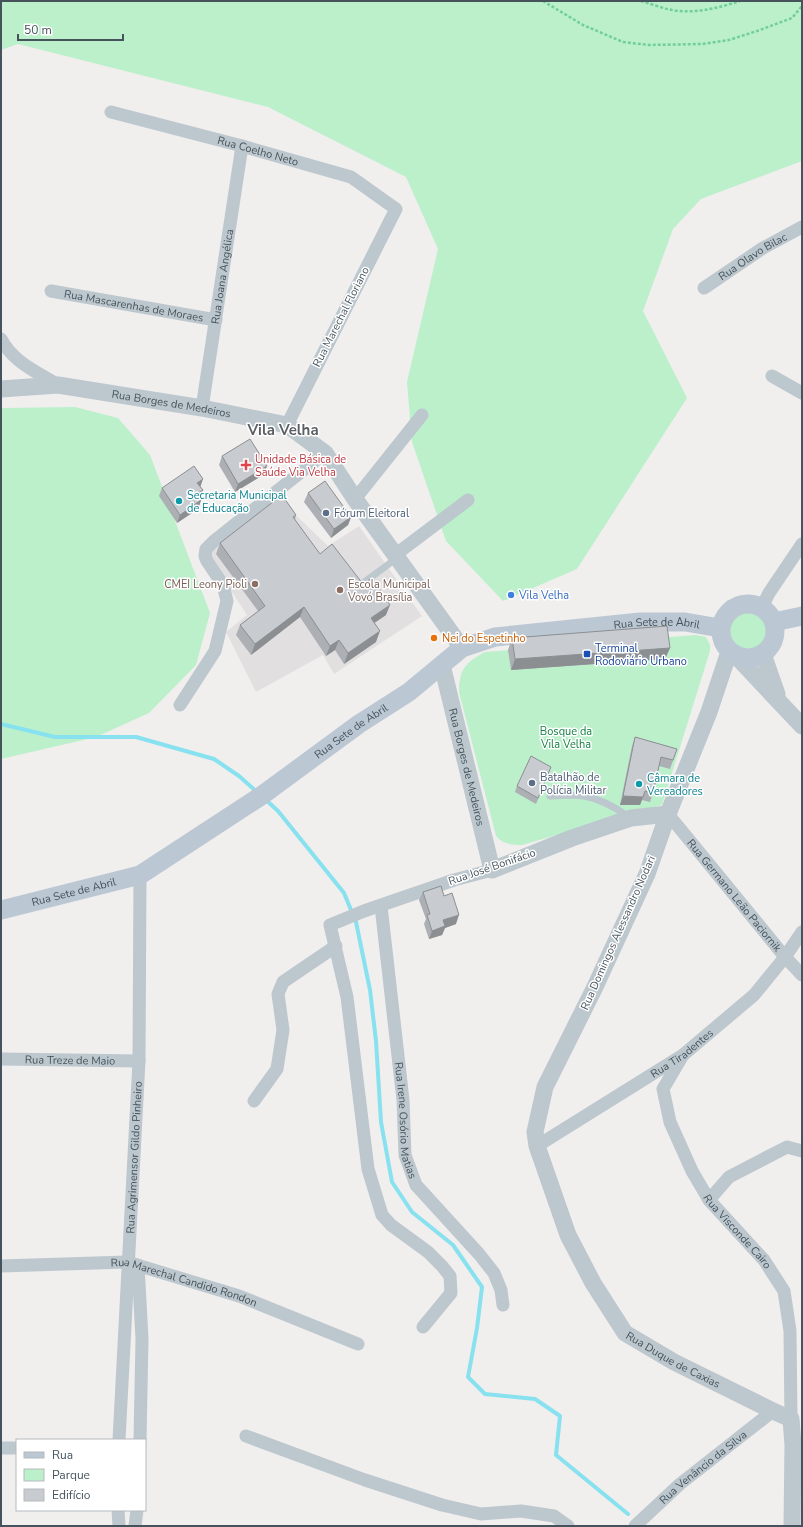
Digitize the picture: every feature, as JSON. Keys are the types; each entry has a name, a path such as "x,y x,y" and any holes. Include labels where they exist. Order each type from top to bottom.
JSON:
{"main road":[{"path":"768,614 775,631 774,640 763,654 754,658 745,659 733,654 724,645 720,637 722,619 735,606 753,604 768,614 802,616"},
{"name":"Rua Sete de Abril","path":"1,910 140,875 262,796 359,724 409,692 462,648 495,637 640,622 685,622 720,628"}],"street":[{"name":"Rua Coelho Neto","path":"110,112 352,176 396,209"},
{"name":"Rua Joana Angélica","path":"202,408 242,146"},
{"name":"Rua Marechal Floriano","path":"287,425 396,209"},
{"name":"Rua Olavo Bilac","path":"704,288 763,248 802,226"},
{"name":"Rua Mascarenhas de Moraes","path":"51,291 216,320"},
{"path":"1,339 6,349 18,361 58,385"},
{"path":"772,376 802,393"},
{"name":"Rua Borges de Medeiros","path":"1,389 58,385 202,408 287,425 324,452 355,499 462,648"},
{"path":"355,499 422,416"},
{"path":"180,705 215,651 227,601 223,585 206,561 206,549 324,452"},
{"path":"396,556 468,500"},
{"path":"768,614 769,593 802,544"},
{"path":"733,654 779,700 802,726"},
{"name":"Rua Domingos Alessandro Nodari","path":"537,1146 535,1132 545,1087 594,989 647,874 668,814 733,654"},
{"path":"763,654 779,700"},
{"name":"Rua Borges de Medeiros","path":"442,665 492,870"},
{"name":"Rua José Bonifácio","path":"336,946 330,925 364,911 454,880 492,870 572,838 631,818 668,814"},
{"name":"Rua Germano Leão Paciornik","path":"668,814 785,957 802,975"},
{"name":"Rua Agrimensor Gildo Pinheiro","path":"118,1439 133,1263 139,1061 140,875"},
{"name":"Rua Irene Osório Matias","path":"381,906 402,1100 405,1155 416,1185 479,1254 494,1273 501,1290 503,1305"},
{"name":"Rua Tiradentes","path":"537,1146 683,1055 754,995 785,957 802,932"},
{"path":"254,1101 277,1069 284,1030 278,994 283,982 336,946 346,997 368,1169 382,1215 391,1225 428,1252 450,1276 451,1293 423,1327"},
{"name":"Rua Visconde Cairo","path":"683,1055 663,1089 670,1122 692,1171 709,1200 764,1260 784,1291 790,1331 791,1419"},
{"name":"Rua Treze de Maio","path":"1,1059 139,1061"},
{"name":"Rua Duque de Caxias","path":"537,1146 568,1235 593,1283 625,1333 674,1362 791,1419"},
{"path":"709,1200 729,1177 787,1147 802,1151"},
{"path":"133,1263 142,1339 140,1439"},
{"name":"Rua Marechal Candido Rondon","path":"1,1266 133,1263 239,1296 358,1344"},
{"name":"Rua Venâncio da Silva","path":"635,1526 680,1484 773,1411"},
{"path":"791,1419 794,1445 792,1526"},
{"path":"246,1436 365,1480 442,1505 481,1514 521,1511 554,1516 568,1526"},
{"path":"1,1448 16,1448"},
{"path":"118,1511 119,1526"},
{"path":"136,1526 137,1511"}],"lane":[{"path":"359,586 396,556"},
{"path":"550,796 583,795 613,806 631,818"}],"path":[{"path":"543,1 583,25 623,42 649,45 702,44 728,40 792,18 802,6"},
{"path":"641,1 673,10 694,11 716,9 740,1"}],"shaded area":[{"name":"Escola Municipal Vovó Brasília","path":"278,498 328,546 359,526 422,616 334,674 323,655 256,692 226,632 247,615 207,554"}],"green space":[{"path":"1,1 802,1 802,161 701,199 673,229 643,311 687,398 577,569 503,601 446,541 412,442 407,382 438,249 406,177 268,107 18,44 1,50"},
{"path":"75,407 118,418 150,455 210,613 196,665 149,713 96,737 1,759 1,408"},
{"path":"752,613 761,618 765,624 765,638 761,644 752,649 744,649 735,644 731,638 730,627 735,618 741,614"},
{"name":"Bosque da Vila Velha","path":"695,635 706,637 710,645 710,651 662,805 522,845 508,844 501,841 496,836 459,692 460,677 468,663 485,652"}],"building":[{"path":"250,439 267,466 238,484 222,456"},
{"name":"Secretaria Municipal de Educação","path":"194,466 203,479 197,483 203,490 197,494 201,500 180,515 162,488"},
{"path":"325,481 351,517 334,529 308,493"},
{"path":"282,495 296,515 293,517 320,554 332,544 363,584 372,578 390,605 371,618 380,631 348,653 339,640 330,646 304,607 255,644 240,625 265,606 220,543"},
{"path":"667,626 670,648 515,659 512,638"},
{"name":"Câmara de Vereadores","path":"635,737 677,749 673,760 661,757 653,793 645,791 643,797 623,796"},
{"name":"Batalhão de Polícia Militar","path":"531,756 551,767 538,798 517,786"},
{"path":"441,886 444,896 452,893 459,915 443,920 445,926 432,931 427,915 430,914 423,892"}],"waterway":[{"path":"1,724 55,737 136,737 214,759 239,776 257,792"},
{"path":"265,799 278,811 344,893 356,922 370,990 376,1041 381,1122 392,1182 412,1212 453,1245 482,1287 477,1328 468,1377 485,1394 535,1399 560,1416 556,1455 628,1514"}],"place":[{"name":"Unidade Básica de Saúde Via Velha","path":"246,465"},
{"name":"Secretaria Municipal de Educação","path":"179,501"},
{"name":"Fórum Eleitoral","path":"326,513"},
{"name":"CMEI Leony Pioli","path":"255,584"},
{"name":"Escola Municipal Vovó Brasília","path":"340,590"},
{"name":"Vila Velha","path":"511,595"},
{"name":"Nei do Espetinho","path":"434,638"},
{"name":"Terminal Rodoviário Urbano","path":"587,654"},
{"name":"Batalhão de Polícia Militar","path":"532,783"},
{"name":"Câmara de Vereadores","path":"639,784"}],"district":[{"name":"Vila Velha","path":"283,430"}]}
